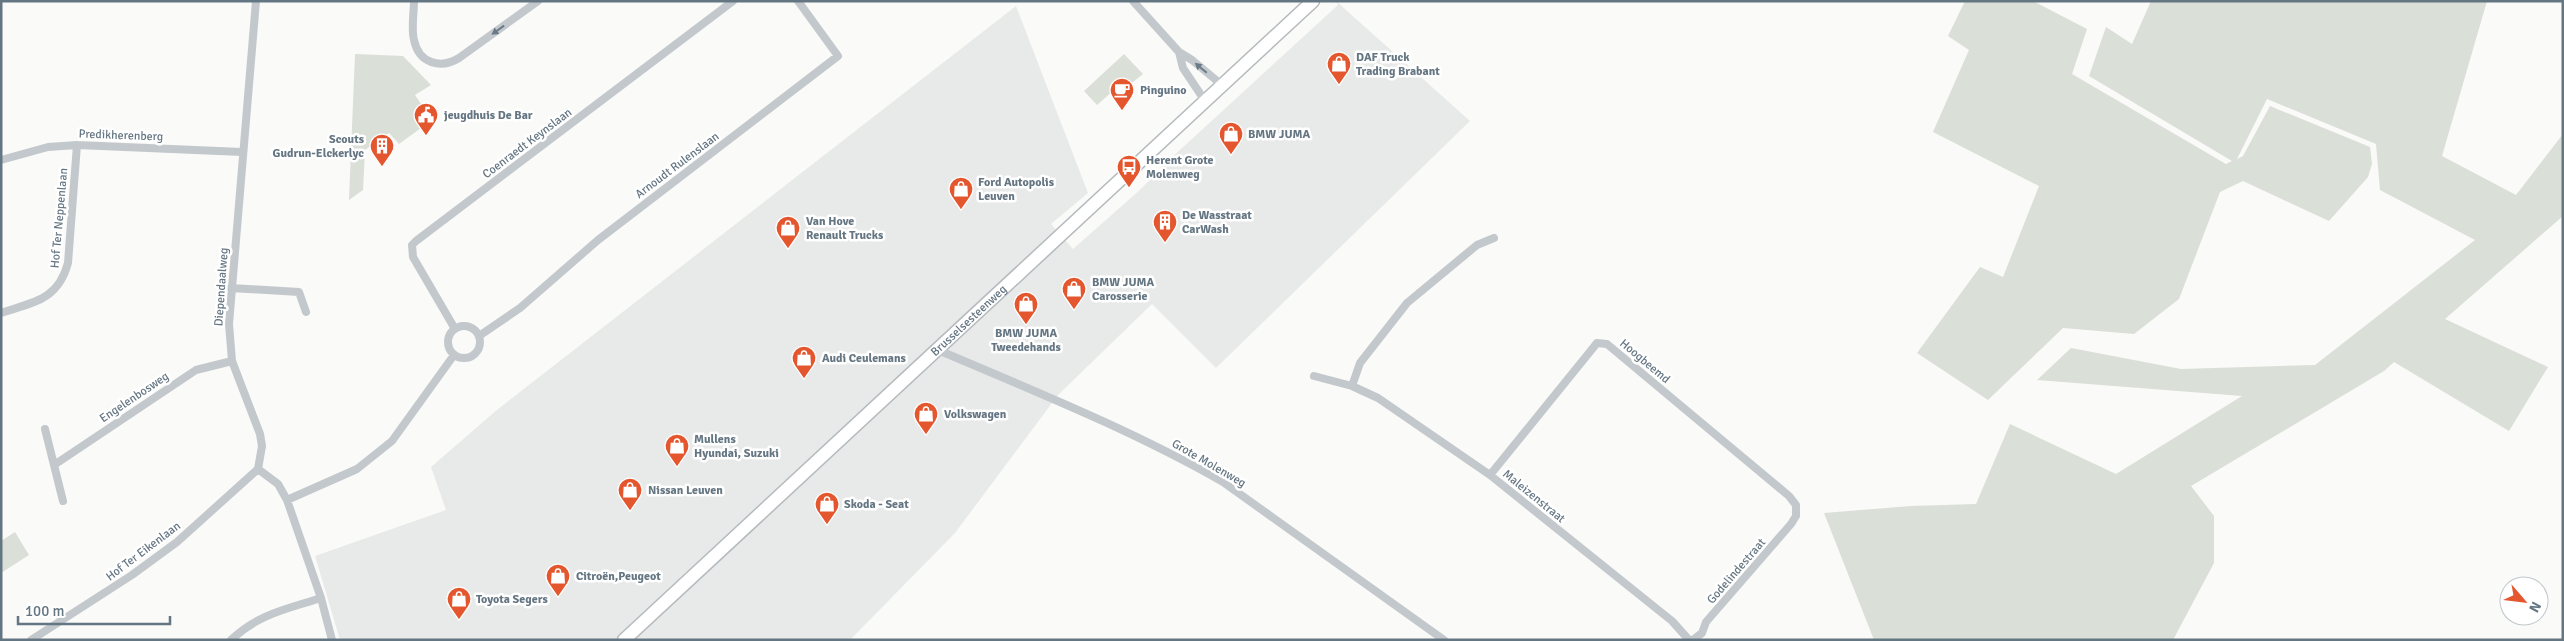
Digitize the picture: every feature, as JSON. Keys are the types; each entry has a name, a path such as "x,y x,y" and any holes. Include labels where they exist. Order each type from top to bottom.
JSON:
{"main road":[{"name":"Brusselsesteenweg","path":"624,640 1314,1"}],"street":[{"name":"Diependaalweg","path":"256,1 228,324 232,361 260,434 262,446 258,470"},
{"path":"414,1 414,41 422,56 430,62 449,64 538,1"},
{"name":"Coenraedt Keynslaan","path":"455,329 413,257 412,245 733,1"},
{"name":"Arnoudt Rulenslaan","path":"479,336 520,308 598,240 838,56 798,1"},
{"path":"1134,1 1179,52 1192,60 1222,85"},
{"path":"1179,52 1183,68 1205,101"},
{"name":"Predikherenberg","path":"1,160 48,146 77,144 242,152"},
{"name":"Hof Ter Neppenlaan","path":"1,313 43,299 56,290 64,278 68,263 77,144"},
{"path":"1352,386 1360,363 1407,303 1477,244 1494,238"},
{"path":"231,288 299,292 306,312"},
{"path":"469,327 479,336 480,347 474,355 464,359 454,355 448,342 455,329 469,327"},
{"name":"Hoogbeemd","path":"1490,474 1597,343 1607,344 1789,496 1796,505 1796,516"},
{"name":"Grote Molenweg","path":"938,350 1140,437 1223,482 1444,640"},
{"path":"287,500 357,469 392,441 454,355"},
{"name":"Engelenbosweg","path":"54,465 196,370 232,361"},
{"name":"Maleizenstraat","path":"1314,376 1352,386 1378,398 1490,474 1672,621 1689,640"},
{"path":"45,429 63,501"},
{"path":"258,470 270,476 278,484 287,500 321,598 332,640"},
{"name":"Hof Ter Eikenlaan","path":"31,640 132,576 177,542 258,470"},
{"name":"Godelindestraat","path":"1693,640 1702,633 1706,622 1796,516"},
{"path":"231,640 246,626 260,618 321,598"}],"shaded area":[{"path":"1336,1 1470,121 1216,368 1152,304 1058,395 955,533 850,640 340,640 315,556 446,510 431,467 498,409 1016,6 1088,193 1051,224 1073,249 1141,189 1169,160 1338,5"},
{"path":"1965,1 2033,1 2087,29 2072,74 2226,164 2232,161 2089,76 2106,27 2132,44 2151,1 2487,1 2442,156 2516,195 2563,134 2563,216 2445,319 2548,367 2509,431 2394,362 2384,371 2191,486 2214,516 2214,563 2173,640 1874,640 1824,513 1911,506 1976,504 2010,424 2116,474 2242,396 2037,380 2071,348 2181,369 2315,365 2475,240 2380,190 2376,144 2267,99 2237,159 2243,156 2270,106 2370,147 2372,164 2368,177 2329,221 2243,181 2220,192 2179,299 2134,334 2063,328 1988,400 1917,353 1980,267 2003,277 2039,186 1933,132 1969,50 1948,36"},
{"path":"355,54 403,56 431,85 415,95 432,120 399,144 389,133 365,150 363,190 349,200"},
{"path":"1124,54 1143,74 1128,86 1131,91 1126,96 1121,92 1118,94 1114,90 1097,105 1084,91"},
{"path":"15,532 29,555 1,573 1,541"}],"place":[{"name":"DAF Truck Trading Brabant","path":"1339,85"},
{"name":"Pinguino","path":"1122,111"},
{"name":"jeugdhuis De Bar","path":"426,136"},
{"name":"BMW JUMA","path":"1231,155"},
{"name":"Scouts Gudrun-Elckerlyc","path":"382,167"},
{"name":"Herent Grote Molenweg","path":"1129,188"},
{"name":"Ford Autopolis Leuven","path":"961,210"},
{"name":"De Wasstraat CarWash","path":"1165,243"},
{"name":"Van Hove Renault Trucks","path":"788,249"},
{"name":"BMW JUMA Carosserie","path":"1074,310"},
{"name":"BMW JUMA Tweedehands","path":"1026,325"},
{"name":"Audi Ceulemans","path":"804,379"},
{"name":"Volkswagen","path":"926,435"},
{"name":"Mullens Hyundai, Suzuki","path":"677,467"},
{"name":"Nissan Leuven","path":"630,511"},
{"name":"Skoda - Seat","path":"827,525"},
{"name":"Citroën,Peugeot","path":"558,597"},
{"name":"Toyota Segers","path":"459,620"}]}
